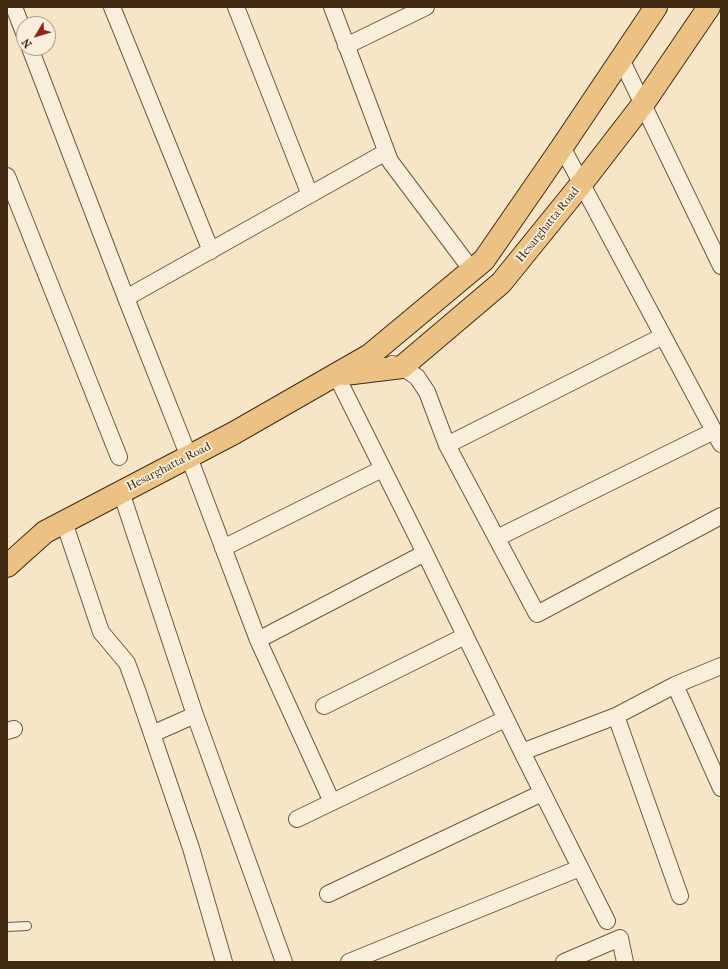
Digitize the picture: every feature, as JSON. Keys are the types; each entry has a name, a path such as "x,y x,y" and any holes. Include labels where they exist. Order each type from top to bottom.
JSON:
{"main road":[{"name":"Hesarghatta Road","path":"7,566 45,532 234,433 370,355 484,260 656,7"},
{"name":"Hesarghatta Road","path":"336,375 402,367 501,283 582,183 643,104 709,7"}],"street":[{"path":"112,7 211,251"},
{"path":"236,7 310,195"},
{"path":"332,7 390,160 468,265"},
{"path":"346,46 426,7"},
{"path":"33,56 189,457 258,640 332,802"},
{"path":"621,59 721,266"},
{"path":"496,538 717,437 562,147"},
{"path":"126,298 386,152"},
{"path":"7,176 119,457"},
{"path":"447,445 663,336"},
{"path":"370,355 402,367 417,377 427,392 447,445 537,614 721,516"},
{"path":"336,375 606,921"},
{"path":"223,548 382,469"},
{"path":"121,492 195,715 284,962"},
{"path":"64,522 101,632 127,663 138,693 191,848 224,962"},
{"path":"258,640 424,553"},
{"path":"324,706 465,636"},
{"path":"522,752 616,716 675,685 721,666"},
{"path":"675,685 721,788"},
{"path":"152,734 195,715"},
{"path":"616,716 680,896"},
{"path":"297,819 505,719"},
{"path":"328,894 542,793"},
{"path":"349,962 580,868"},
{"path":"564,962 620,938 625,962"}],"lane":[{"path":"7,927 27,926"}]}
